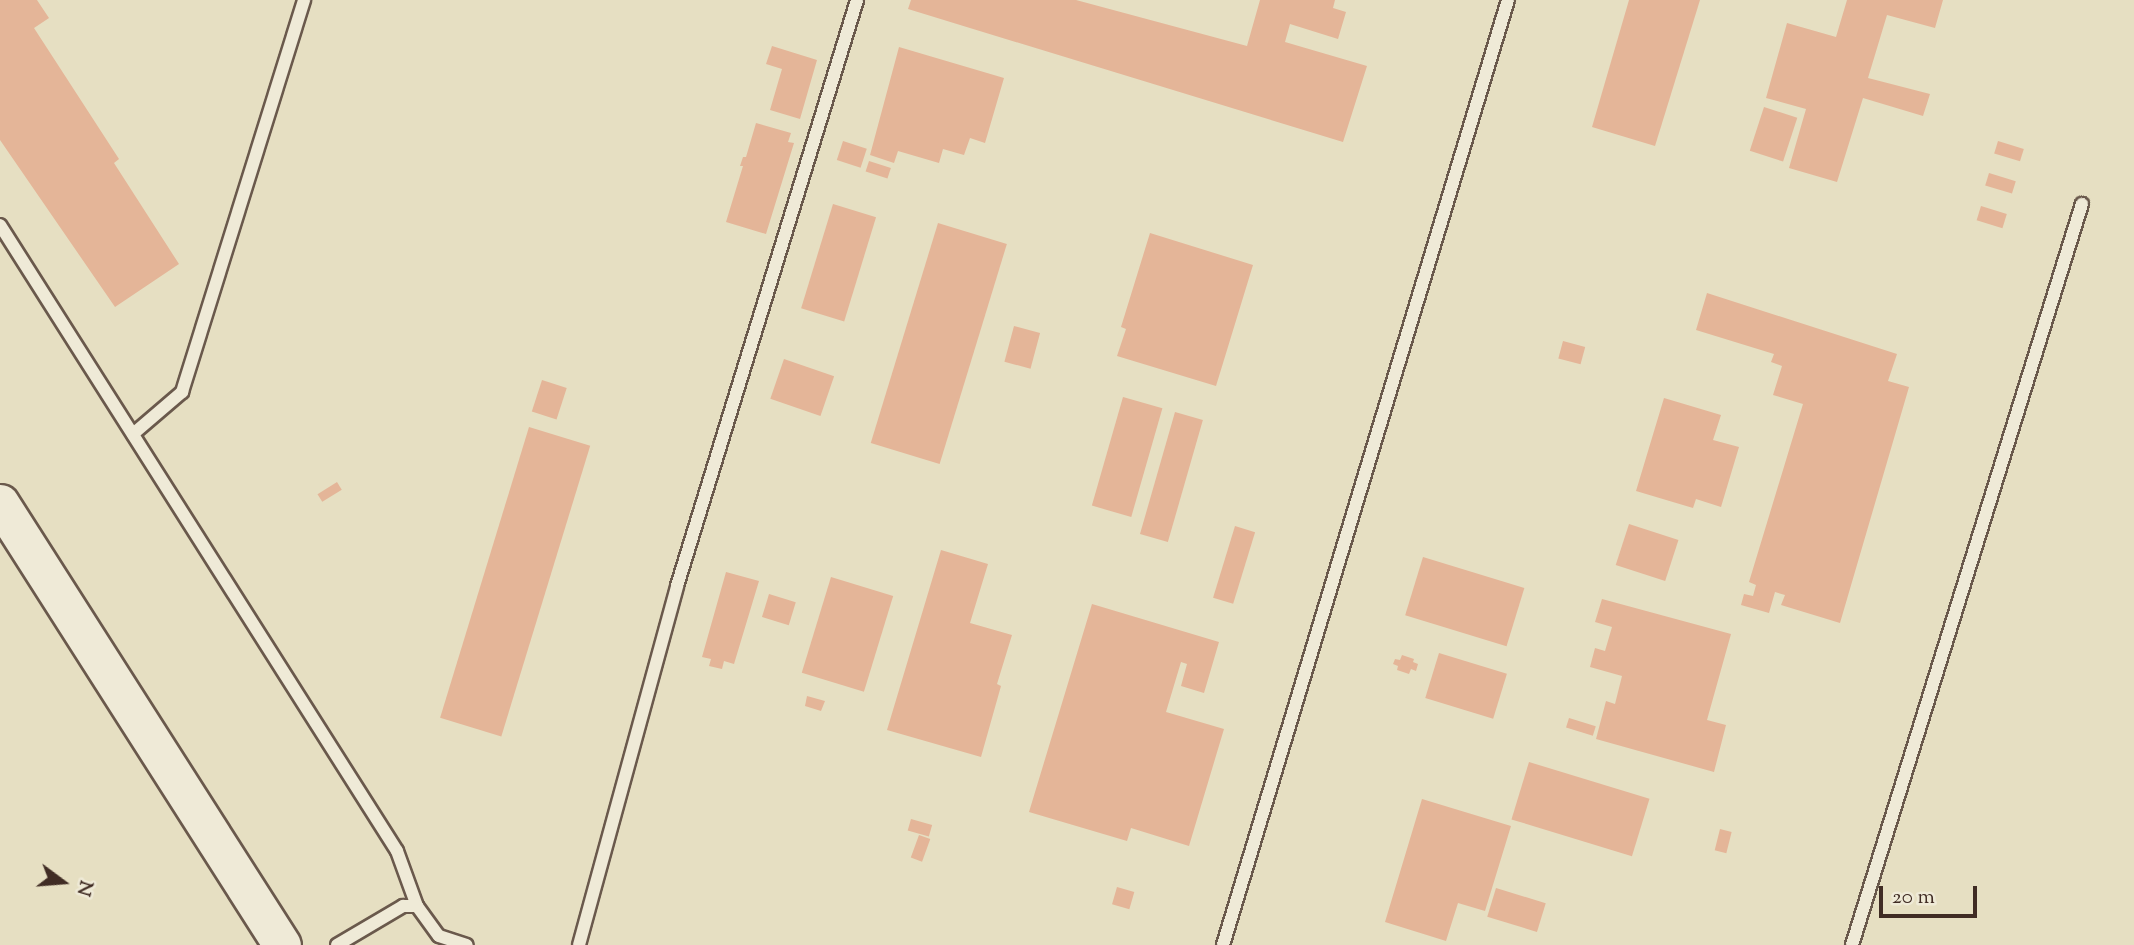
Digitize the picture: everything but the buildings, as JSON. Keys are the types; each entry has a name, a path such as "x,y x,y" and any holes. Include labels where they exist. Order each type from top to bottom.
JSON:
{"street":[{"path":"0,503 282,945"}],"lane":[{"path":"133,434 182,392 304,0"},
{"path":"579,945 677,586 856,0"},
{"path":"1223,945 1508,0"},
{"path":"1852,945 2082,204"},
{"path":"0,225 397,851 417,906 439,936 467,945"},
{"path":"337,945 403,906 417,906"}]}
